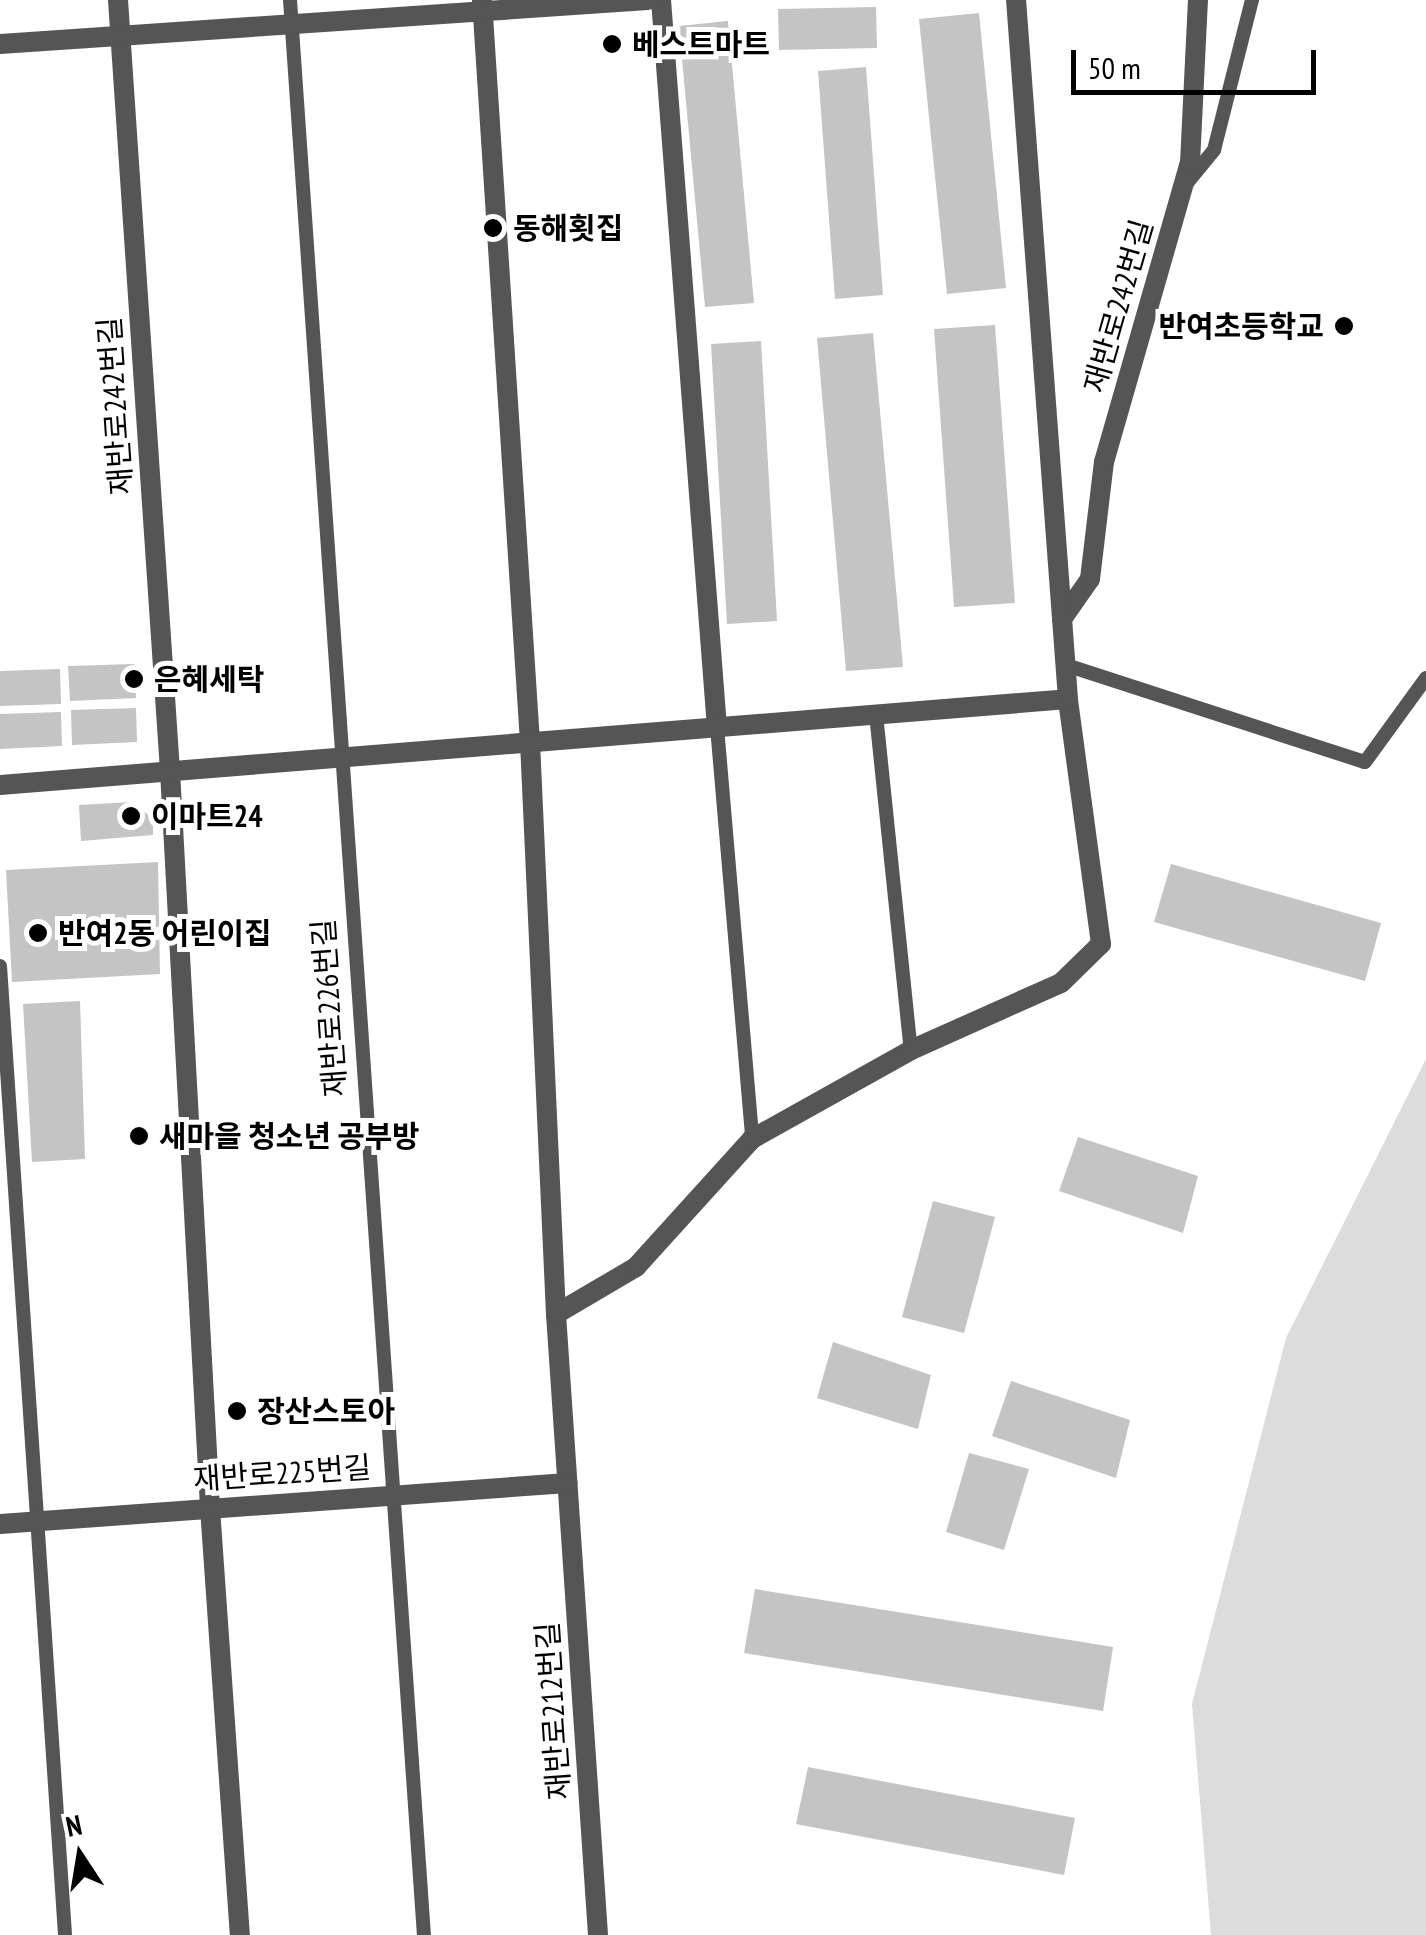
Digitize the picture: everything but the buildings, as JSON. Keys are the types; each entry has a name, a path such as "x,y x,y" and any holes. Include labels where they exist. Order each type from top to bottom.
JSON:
{"street":[{"name":"재반로242번길","path":"118,0 170,771"},
{"path":"0,44 292,25 482,6 648,0"},
{"path":"661,0 717,727"},
{"name":"재반로242번길","path":"1016,0 1068,699"},
{"name":"재반로242번길","path":"1062,619 1090,580 1104,462 1190,162 1198,0"},
{"path":"482,6 530,742 556,1314 568,1483"},
{"path":"0,785 1068,699 1101,944 1061,983 911,1050 752,1139 636,1267 556,1314"},
{"path":"170,771 210,1508 240,1935"},
{"name":"재반로225번길","path":"0,1524 568,1483"},
{"name":"재반로212번길","path":"568,1483 598,1935"}],"lane":[{"path":"290,0 343,757"},
{"path":"1183,188 1214,150 1252,0"},
{"path":"1066,665 1365,762 1426,678"},
{"path":"876,714 911,1050"},
{"path":"717,727 752,1139"},
{"name":"재반로226번길","path":"343,757 390,1496"},
{"path":"0,966 65,1935"},
{"path":"390,1496 424,1935"}],"shaded area":[{"path":"1426,1059 1426,1935 1211,1935 1192,1704 1286,1338"}],"place":[{"name":"베스트마트","path":"612,44"},
{"name":"동해횟집","path":"493,228"},
{"name":"반여초등학교","path":"1344,326"},
{"name":"은혜세탁","path":"134,679"},
{"name":"이마트24","path":"131,816"},
{"name":"반여2동 어린이집","path":"38,933"},
{"name":"새마을 청소년 공부방","path":"139,1136"},
{"name":"장산스토아","path":"237,1411"}]}
